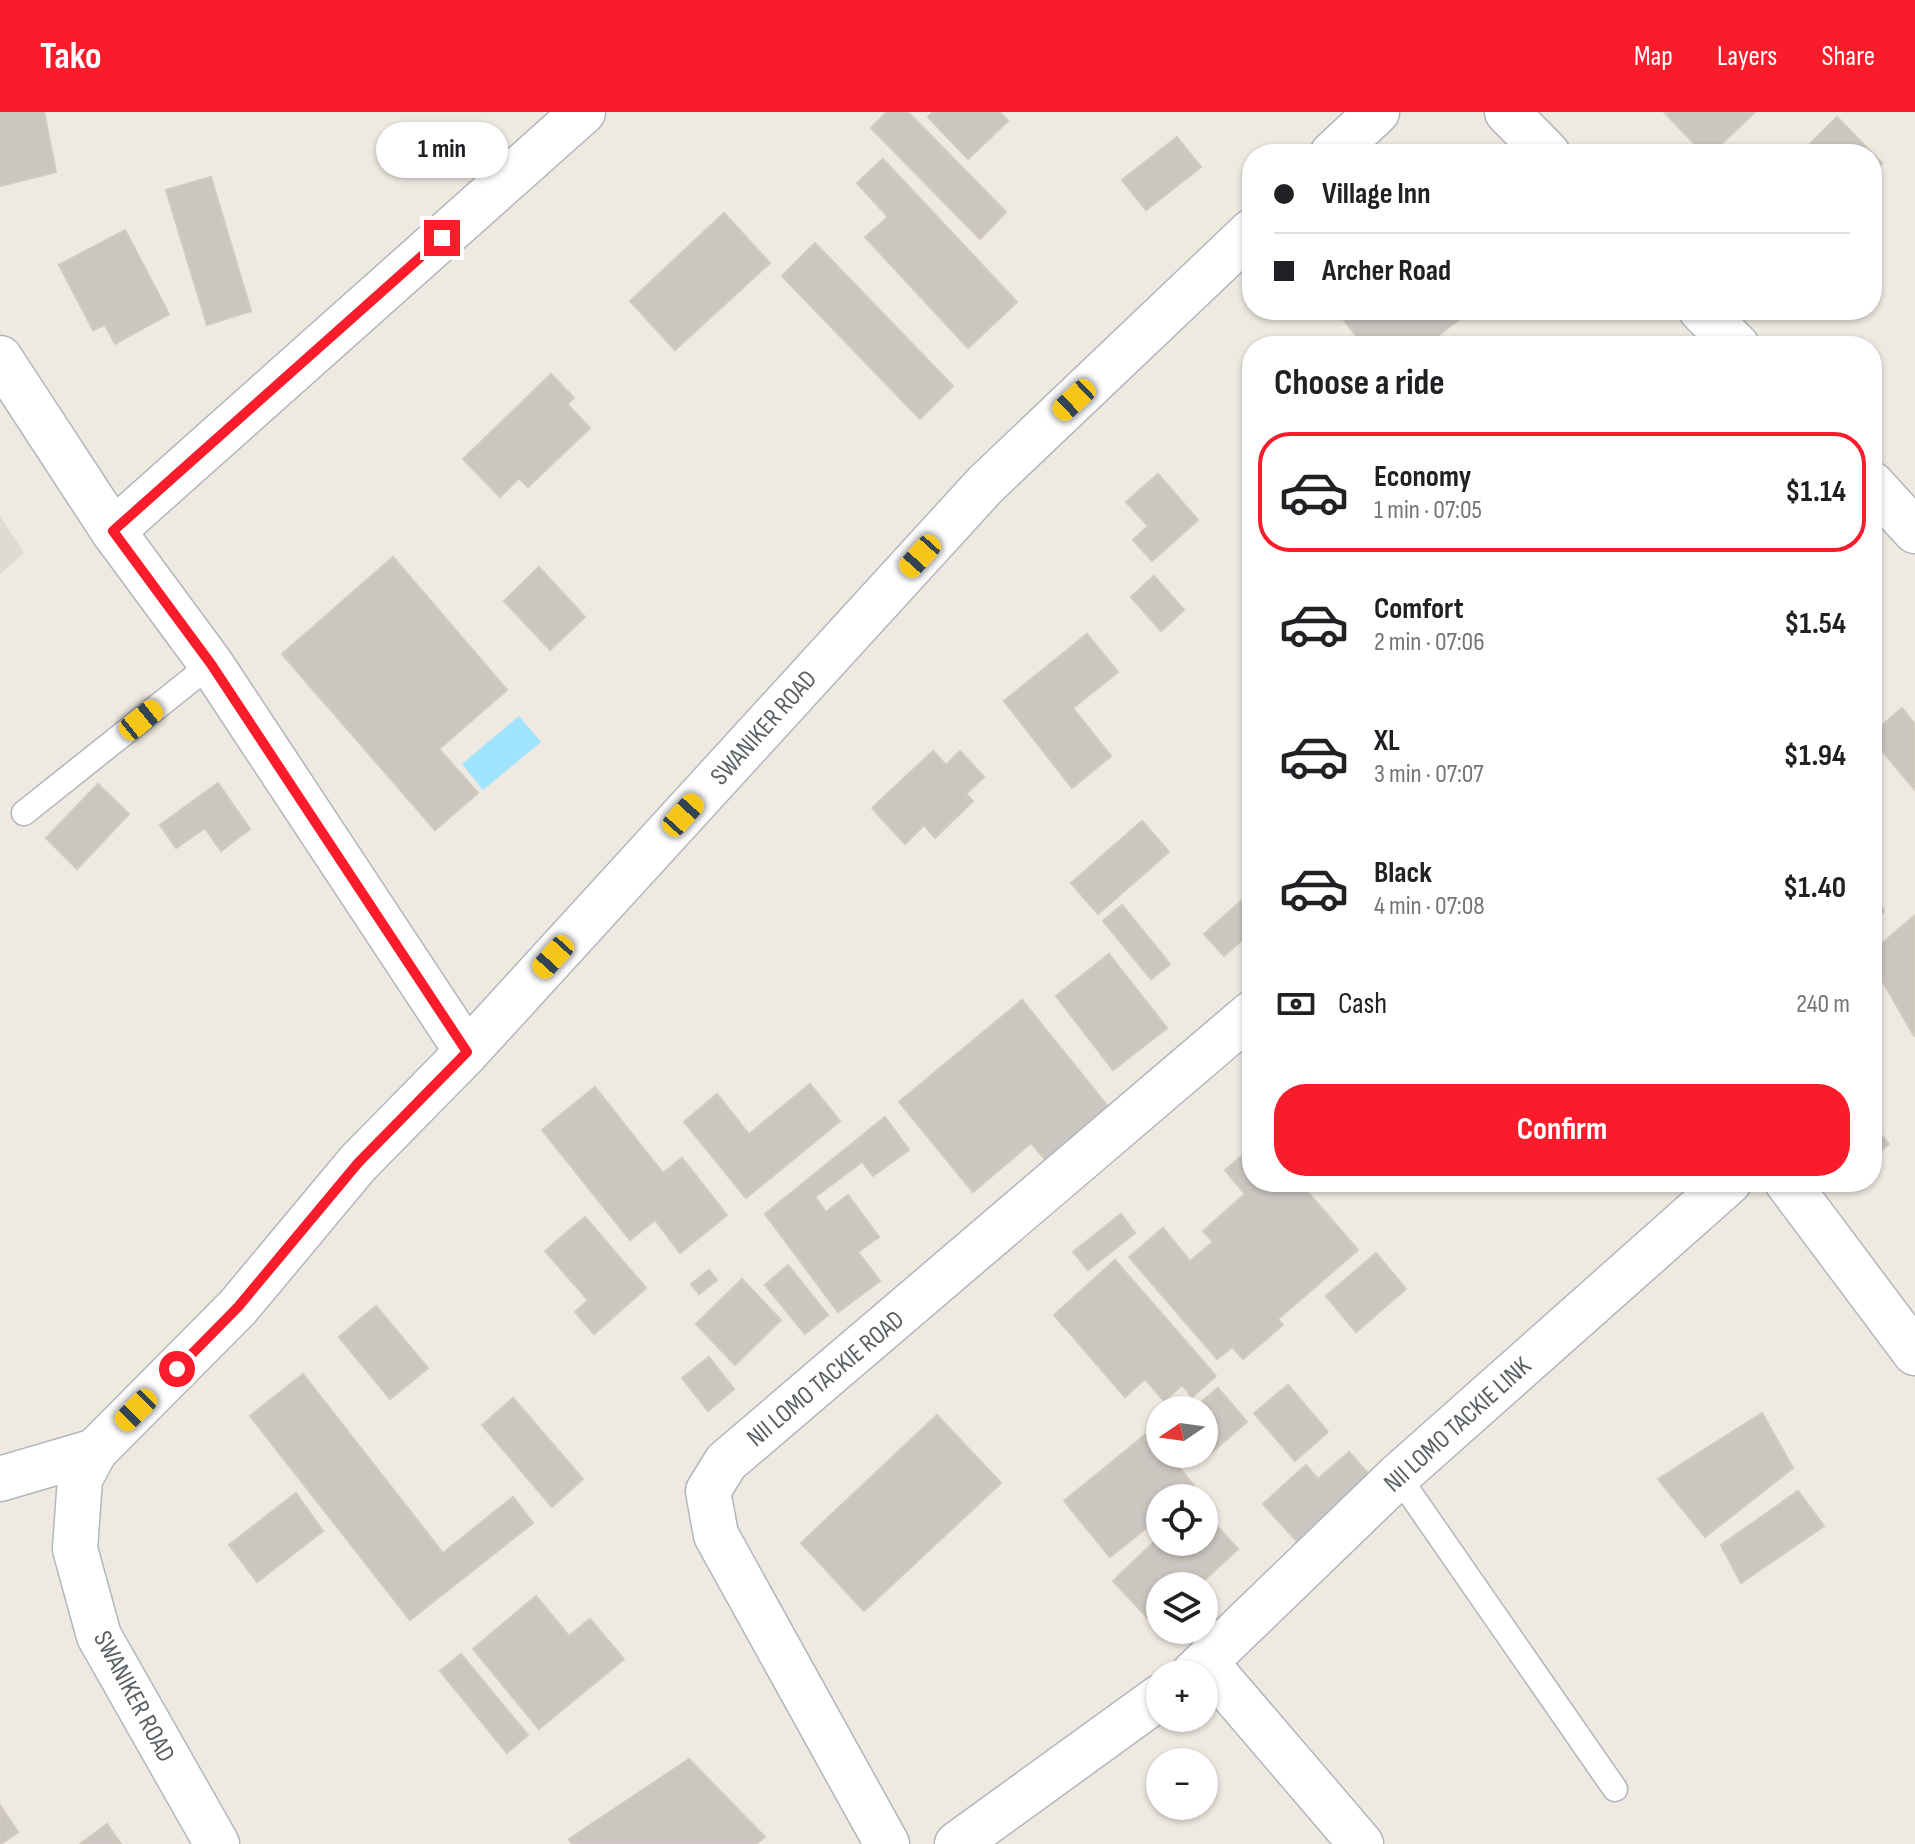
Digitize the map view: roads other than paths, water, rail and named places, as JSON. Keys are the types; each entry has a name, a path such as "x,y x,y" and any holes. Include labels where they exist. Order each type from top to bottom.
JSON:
{"street":[{"path":"113,531 583,112"},
{"path":"1343,144 1377,112"},
{"path":"1507,112 1538,144"},
{"name":"SWANIKER ROAD","path":"217,1844 99,1636 75,1549 80,1479 95,1451 238,1307 358,1163 467,1052 985,485 1242,241"},
{"path":"1711,320 1727,336"},
{"path":"0,358 113,531 211,664 467,1052"},
{"path":"1882,495 1915,531"},
{"name":"NII LOMO TACKIE ROAD","path":"887,1844 716,1535 708,1491 726,1462 1242,1022"},
{"name":"NII LOMO TACKIE LINK","path":"1209,1660 1398,1476 1718,1192"},
{"path":"1794,1192 1915,1353"},
{"path":"0,1479 95,1451"},
{"path":"1218,1689 1361,1844"},
{"path":"957,1844 1146,1707"}],"lane":[{"path":"24,813 211,664"},
{"path":"1398,1476 1615,1789"}],"water":[{"path":"519,716 541,742 483,790 462,764"}]}
